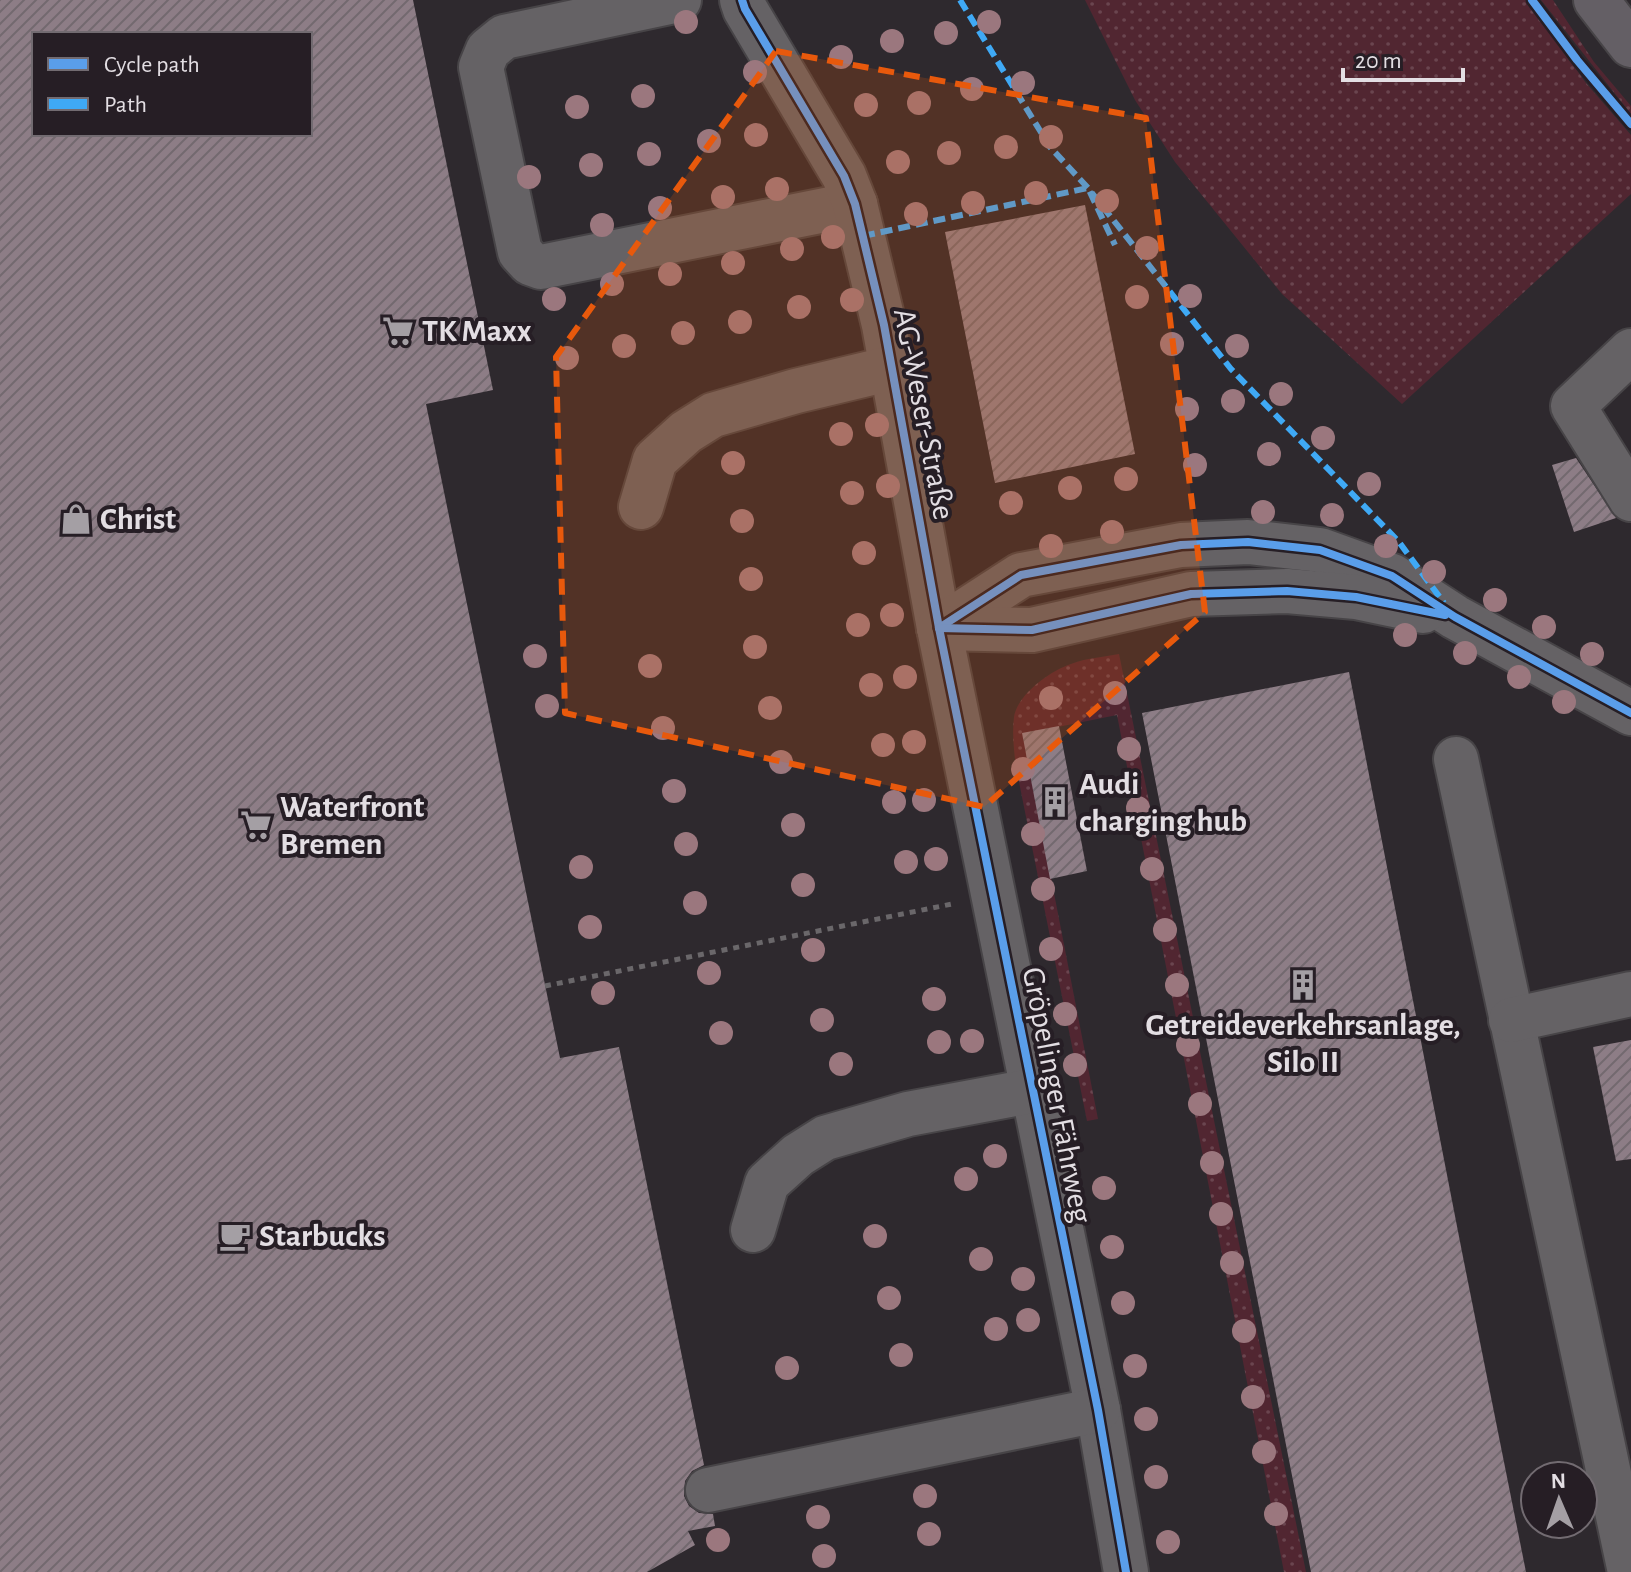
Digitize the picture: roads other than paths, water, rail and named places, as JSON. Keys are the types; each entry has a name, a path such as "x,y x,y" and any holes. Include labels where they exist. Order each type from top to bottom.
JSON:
{"main road":[{"path":"1596,0 1631,45"}],"street":[{"path":"679,0 513,34 488,50 481,67 520,252 530,263 541,267 855,204"},
{"name":"AG-Weser-Straße","path":"742,0 844,176 855,204 892,368 939,628"},
{"path":"1631,351 1573,406 1631,499"},
{"path":"641,507 655,460 686,432 713,415 892,368"},
{"path":"939,628 1021,575 1181,545 1248,542 1320,550 1392,576 1455,617 1631,713"},
{"name":"Gröpelinger Fährweg","path":"939,628 1098,1410 1126,1572"},
{"path":"1456,759 1630,1572"},
{"path":"1511,1020 1631,994"},
{"path":"753,1230 767,1183 798,1155 825,1138 908,1114 1031,1091"},
{"path":"708,1490 1098,1410"}],"place":[{"name":"TK Maxx","path":"398,331"},
{"name":"Christ","path":"76,519"},
{"name":"Audi charging hub","path":"1055,802"},
{"name":"Waterfront Bremen","path":"256,825"},
{"name":"Getreideverkehrsanlage, Silo II","path":"1303,985"},
{"name":"Starbucks","path":"235,1236"}]}
